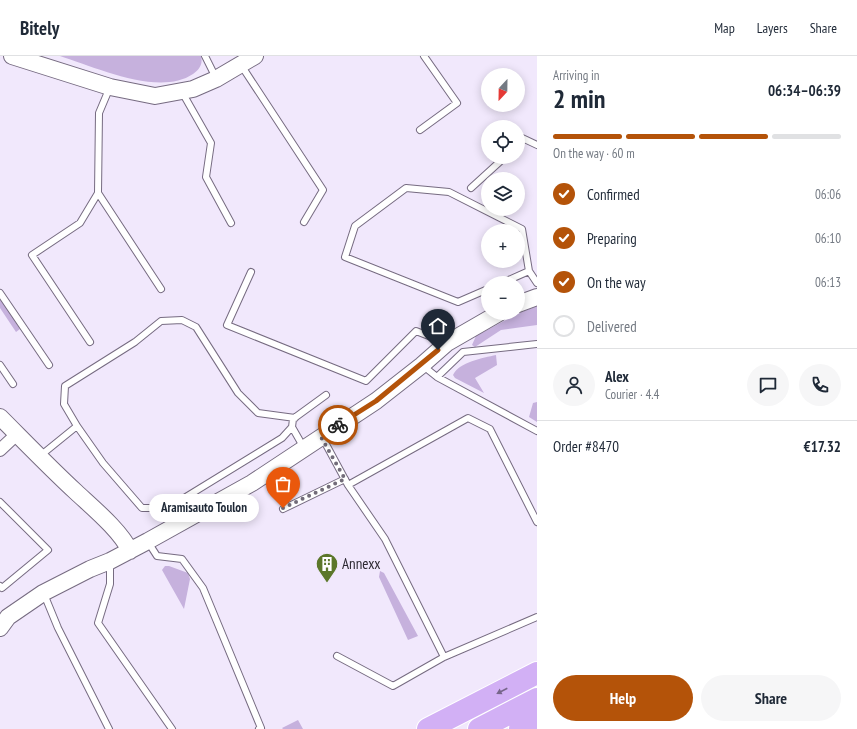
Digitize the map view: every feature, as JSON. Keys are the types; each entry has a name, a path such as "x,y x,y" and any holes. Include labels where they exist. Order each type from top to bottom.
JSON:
{"highway":[{"path":"428,729 537,673"},
{"path":"479,729 537,699"},
{"path":"520,729 537,719"}],"street":[{"path":"12,56 110,87 155,96 193,89 216,79 255,56"},
{"path":"525,301 537,297"},
{"path":"0,628 8,617 44,593 90,569 130,551 252,483 376,401 422,365 447,343 487,320"},
{"path":"0,417 39,457 108,523 127,544 130,551"},
{"path":"0,450 16,434"}],"lane":[{"path":"205,56 216,79"},
{"path":"420,130 457,104 424,56"},
{"path":"241,65 323,190 304,222"},
{"path":"90,342 32,256 80,223 98,193 99,113 110,87"},
{"path":"182,91 211,143 206,177 231,223"},
{"path":"525,140 537,145"},
{"path":"471,188 497,164"},
{"path":"481,292 458,302 345,257 355,226 406,188 449,192 522,229 529,272 537,283"},
{"path":"98,193 161,289"},
{"path":"251,272 227,325 366,381 416,331 447,343"},
{"path":"519,276 529,272"},
{"path":"0,293 49,365"},
{"path":"295,418 258,413 238,393 196,327 182,320 161,321 135,342 65,386 64,404 77,426 104,463 142,508 168,508 282,438 292,427 293,419 295,418 326,395"},
{"path":"437,377 464,352 537,344"},
{"path":"0,365 13,384"},
{"path":"422,365 437,377 537,431"},
{"path":"283,508 347,482 468,418 490,429 537,522"},
{"path":"39,457 77,426"},
{"path":"292,427 304,448"},
{"path":"321,437 347,482 385,539 444,657"},
{"path":"0,502 48,550 2,588 0,586"},
{"path":"148,541 157,556 182,559 203,588 261,728 259,729"},
{"path":"110,561 110,584 98,623 172,729"},
{"path":"44,593 58,628 109,729"},
{"path":"336,656 393,686 444,657 537,616"}],"shaded area":[{"path":"60,56 201,56 202,61 199,68 193,74 179,80 163,82 127,78"},
{"path":"0,298 20,329 16,332 0,308"},
{"path":"537,306 537,325 501,330 475,347 472,345 476,336 506,320 525,320 525,311"},
{"path":"496,355 497,365 475,378 484,393 455,378 453,375 460,367 466,364 478,359"},
{"path":"537,402 537,422 529,417 533,403"},
{"path":"165,566 188,573 190,579 184,609 162,570"},
{"path":"380,571 384,573 418,636 408,640 379,577"},
{"path":"298,720 303,729 282,728"}],"way so far":[{"path":"283,508 345,479 321,437 338,425"}],"place":[{"name":"Aramisauto Toulon","path":"283,508"},
{"name":"Annexx","path":"327,584"}],"route":[{"path":"338,425 376,401 422,365 438,350"}]}
